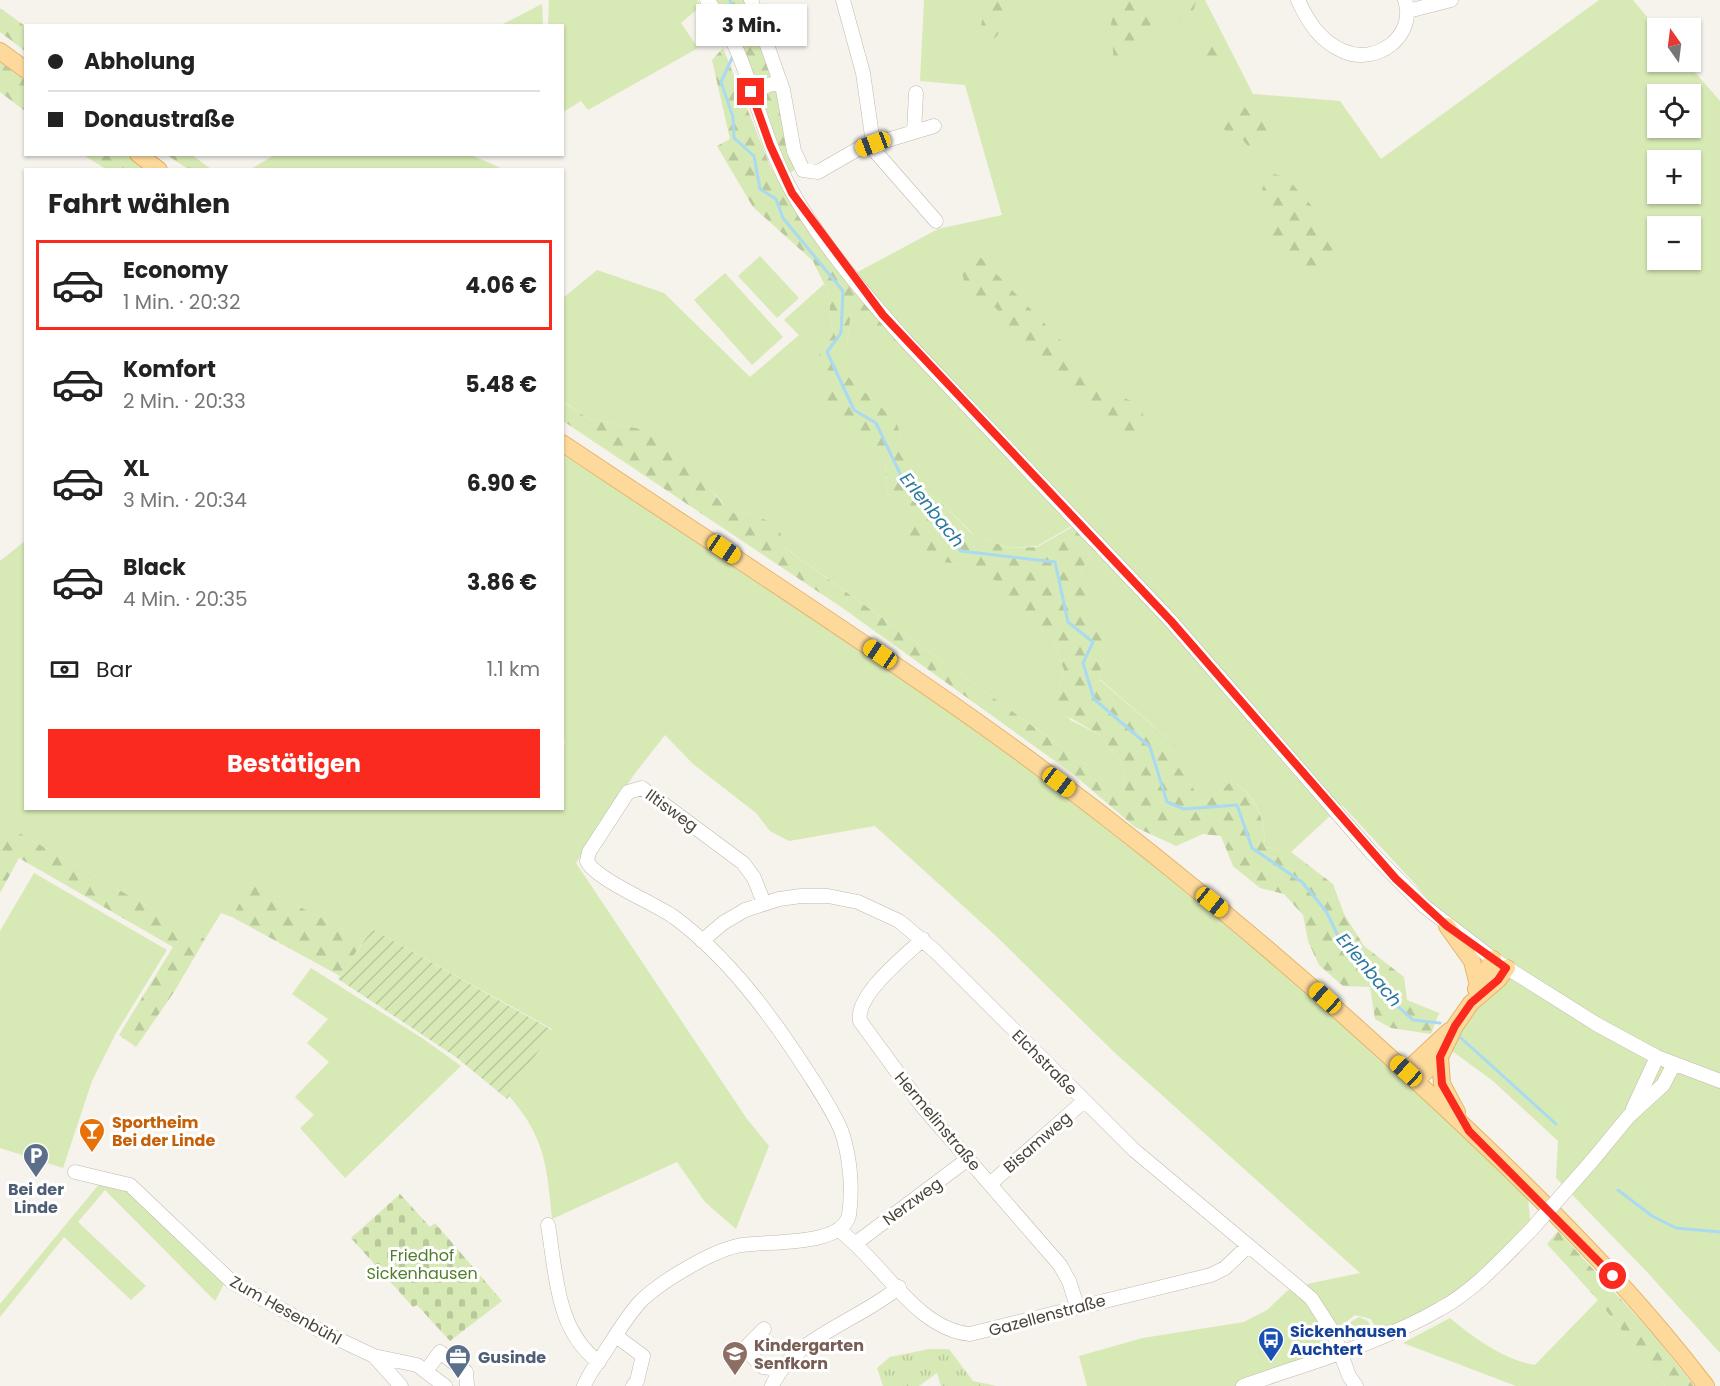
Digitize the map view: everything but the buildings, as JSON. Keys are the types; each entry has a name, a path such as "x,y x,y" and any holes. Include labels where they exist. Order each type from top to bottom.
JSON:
{"main road":[{"path":"0,51 24,69"},
{"path":"141,156 156,168"},
{"path":"564,444 836,623 1074,793 1241,925 1411,1076 1469,1131 1601,1263 1663,1332 1706,1386"},
{"path":"1447,926 1472,962 1478,985"},
{"path":"1411,1076 1436,1051 1455,1026 1471,1003 1478,985 1500,964"},
{"path":"1471,1003 1498,980 1500,964"},
{"path":"1436,1051 1442,1084 1469,1131"}],"street":[{"path":"707,0 734,44 773,152 792,193 872,301 918,354 1171,621 1386,868 1447,926 1500,964 1598,1025 1658,1057 1720,1081"},
{"path":"751,0 780,81 794,151 803,170 818,172 873,144 934,126"},
{"path":"843,0 863,73 873,144 878,157 936,221"},
{"path":"1298,0 1306,18 1321,36 1332,46 1354,55 1374,54 1390,46 1404,27 1406,6 1451,0"},
{"path":"751,92 780,81"},
{"path":"914,131 916,93"},
{"name":"Iltisweg","path":"702,941 657,906 597,874 587,861 592,844 625,796 633,789 642,788 742,863 754,878 764,903"},
{"name":"Elchstraße","path":"702,941 734,916 764,903 813,896 858,902 899,921 923,939 1139,1155 1317,1305 1341,1351 1349,1376 1356,1386"},
{"name":"Hermelinstraße","path":"923,939 889,971 864,1001 860,1007 860,1021 922,1106 1060,1265 1077,1306"},
{"path":"584,1386 616,1335 645,1298 720,1252 744,1245 825,1237 839,1230 849,1215 849,1169 846,1146 834,1116 776,1025 737,977 702,941"},
{"path":"1629,1116 1658,1057"},
{"path":"1243,1386 1386,1336 1441,1309 1480,1279 1531,1230 1629,1116 1663,1084 1674,1064"},
{"name":"Bisamweg","path":"990,1184 1084,1101"},
{"name":"Nerzweg","path":"856,1243 969,1159"},
{"name":"Zum Hesenbühl","path":"75,1172 130,1185 232,1282 319,1330 374,1356 401,1386"},
{"path":"549,1225 565,1318 582,1346 599,1362"},
{"name":"Gazellenstraße","path":"839,1230 856,1243 929,1319 944,1328 960,1333 980,1333 1077,1306 1211,1275 1225,1268 1248,1247"},
{"path":"772,1386 779,1369 808,1344 898,1287"},
{"path":"764,1329 749,1344 747,1351 763,1367 779,1369"},
{"path":"616,1335 643,1356 637,1381 633,1386"},
{"path":"426,1371 440,1352 465,1372 468,1378 467,1386"},
{"path":"374,1356 410,1362 445,1386"}],"green space":[{"path":"549,0 697,0 701,6 681,23 698,48 588,110 581,101 564,111 564,24 548,24"},
{"path":"712,0 747,0 780,104 796,169 788,174"},
{"path":"924,0 1205,0 1253,94 1340,101 1381,159 1599,0 1633,0 1648,18 1647,72 1695,72 1720,101 1720,1353 1647,1272 1556,1178 1558,1141 1493,1081 1441,1043 1471,1003 1498,980 1506,968 1447,926 1416,885 1342,805 1291,852 1265,847 1263,826 1258,809 1233,780 1204,804 1177,765 1183,752 1100,679 1101,666 1109,645 1085,620 1089,597 1080,575 1094,546 1270,740 1277,734 1082,520 1037,546 1009,548 973,534 939,500 918,488 896,421 832,363 847,345 851,311 883,340 905,350 895,336 902,329 854,274 938,229 1002,215 965,85 920,81"},
{"path":"986,0 1012,0 1012,16 995,38 980,31"},
{"path":"1119,0 1153,0 1150,10 1151,40 1127,65 1114,65 1111,23"},
{"path":"1170,0 1196,0 1194,9 1182,22"},
{"path":"542,4 543,24 503,24"},
{"path":"0,8 24,25 24,50 0,32"},
{"path":"1210,41 1220,49 1216,68 1200,66 1195,49"},
{"path":"723,48 771,168 799,210 906,351 883,340 851,311 847,345 833,363 896,421 918,488 939,500 971,533 1008,548 1037,547 1074,526 1094,546 1080,575 1090,597 1085,620 1109,645 1101,666 1100,680 1183,752 1177,765 1204,804 1233,780 1258,809 1263,826 1265,847 1291,852 1333,884 1344,914 1364,946 1404,977 1407,1000 1439,1013 1431,1034 1391,1028 1375,1019 1370,987 1343,986 1319,965 1308,941 1303,915 1284,894 1260,888 1233,866 1221,836 1203,834 1176,846 1135,827 1073,774 844,609 564,422 564,402 589,419 646,430 685,461 731,513 749,512 778,526 785,548 1095,771 1110,788 1125,792 1124,766 1100,735 1048,705 1059,693 1064,670 1054,642 1008,597 996,581 962,564 931,561 905,538 910,507 888,494 885,463 826,401 814,363 833,335 828,292 813,261 753,207 717,146 730,139 712,60"},
{"path":"0,62 24,79 24,110 0,92"},
{"path":"1237,98 1248,111 1267,116 1268,139 1253,152 1241,138 1223,129 1220,108"},
{"path":"85,156 130,156 148,168 104,168"},
{"path":"168,156 193,156 210,168 186,168"},
{"path":"273,156 473,156 501,168 253,168"},
{"path":"1270,173 1286,177 1320,215 1335,249 1333,270 1310,277 1278,256 1262,189"},
{"path":"978,255 1112,393 1139,404 1147,425 1131,440 1110,427 1086,395 1011,332 996,308 968,299 962,272"},
{"path":"760,256 799,298 777,318 738,276"},
{"path":"597,270 664,293 750,377 799,335 784,320 824,284 828,292 833,335 815,363 826,401 856,429 885,463 888,494 910,507 931,561 962,564 997,581 1008,597 1054,642 1064,670 1059,693 1070,720 1100,735 1124,766 1125,792 1110,788 1095,771 784,547 778,526 749,512 731,514 718,497 646,430 589,419 564,402 564,297"},
{"path":"725,273 783,337 752,365 694,300"},
{"path":"564,456 702,544 774,582 1105,817 1527,1187 1531,1230 1482,1278 1380,1338 1371,1319 1355,1315 1333,1332 1341,1351 1243,1386 1087,1386 1079,1356 1143,1338 1244,1322 1267,1310 1287,1291 1360,1273 1114,1052 995,935 875,826 789,841 770,831 756,813 693,764 665,735 633,776 576,863 747,1119 769,1146 736,1229 705,1202 677,1162 552,1219 542,1153 530,1125 509,1096 552,1029 372,929 364,940 251,882 232,917 221,913 205,939 0,822 0,561 24,542 24,810 564,810"},
{"path":"0,822 205,939 174,992 136,1047 119,1035 173,947 19,858 0,893"},
{"path":"34,873 167,950 116,1033 92,1081 63,1168 0,1148 0,931"},
{"path":"251,882 364,940 340,976 232,917"},
{"path":"372,929 552,1030 507,1099 456,1057 338,979"},
{"path":"311,968 422,1038 461,1066 345,1178 300,1128 314,1115 295,1097 329,1062 307,1043 328,1019 292,994"},
{"path":"101,1182 128,1188 217,1276 224,1284 215,1301 105,1190 78,1222 146,1286 131,1300 64,1237 0,1317 0,1304"},
{"name":"Friedhof Sickenhausen","path":"400,1194 430,1227 435,1223 502,1301 450,1341 417,1305 413,1307 351,1238"},
{"path":"1558,1231 1652,1333 1694,1386 1665,1386 1598,1300 1547,1244"},
{"path":"1598,1300 1665,1386 1516,1386 1403,1343 1450,1318 1501,1353 1535,1365"},
{"path":"1359,1317 1368,1321 1374,1335 1356,1339 1342,1335 1344,1326"},
{"path":"929,1349 949,1349 973,1381 997,1386 941,1386 937,1373 919,1386 883,1386 877,1368 890,1357"}],"waterway":[{"name":"Erlenbach","path":"730,0 740,34 737,41"},
{"name":"Erlenbach","path":"733,56 721,82 733,117 734,138 754,156 760,189 776,199 783,218 843,291 841,333 827,352 854,410 876,423 904,482 961,551 1055,562 1068,622 1093,642 1083,663 1094,699 1150,747 1167,802 1184,809 1237,805 1252,848 1302,882 1326,911 1342,944 1383,983 1392,1001 1413,1020 1440,1023"},
{"name":"Erlenbach","path":"1461,1038 1556,1124"},
{"name":"Erlenbach","path":"1618,1190 1652,1216 1676,1228 1720,1232"}],"place":[{"name":"Sportheim Bei der Linde","path":"92,1154"},
{"name":"Bei der Linde","path":"36,1179"},
{"name":"Sickenhausen Auchtert","path":"1271,1363"},
{"name":"Kindergarten Senfkorn","path":"735,1377"},
{"name":"Gusinde","path":"458,1380"}],"route":[{"path":"751,92 770,145 792,193 883,315 1171,621 1396,879 1447,926 1506,968 1498,980 1471,1003 1455,1026 1440,1057 1442,1084 1469,1131 1613,1276"}]}
